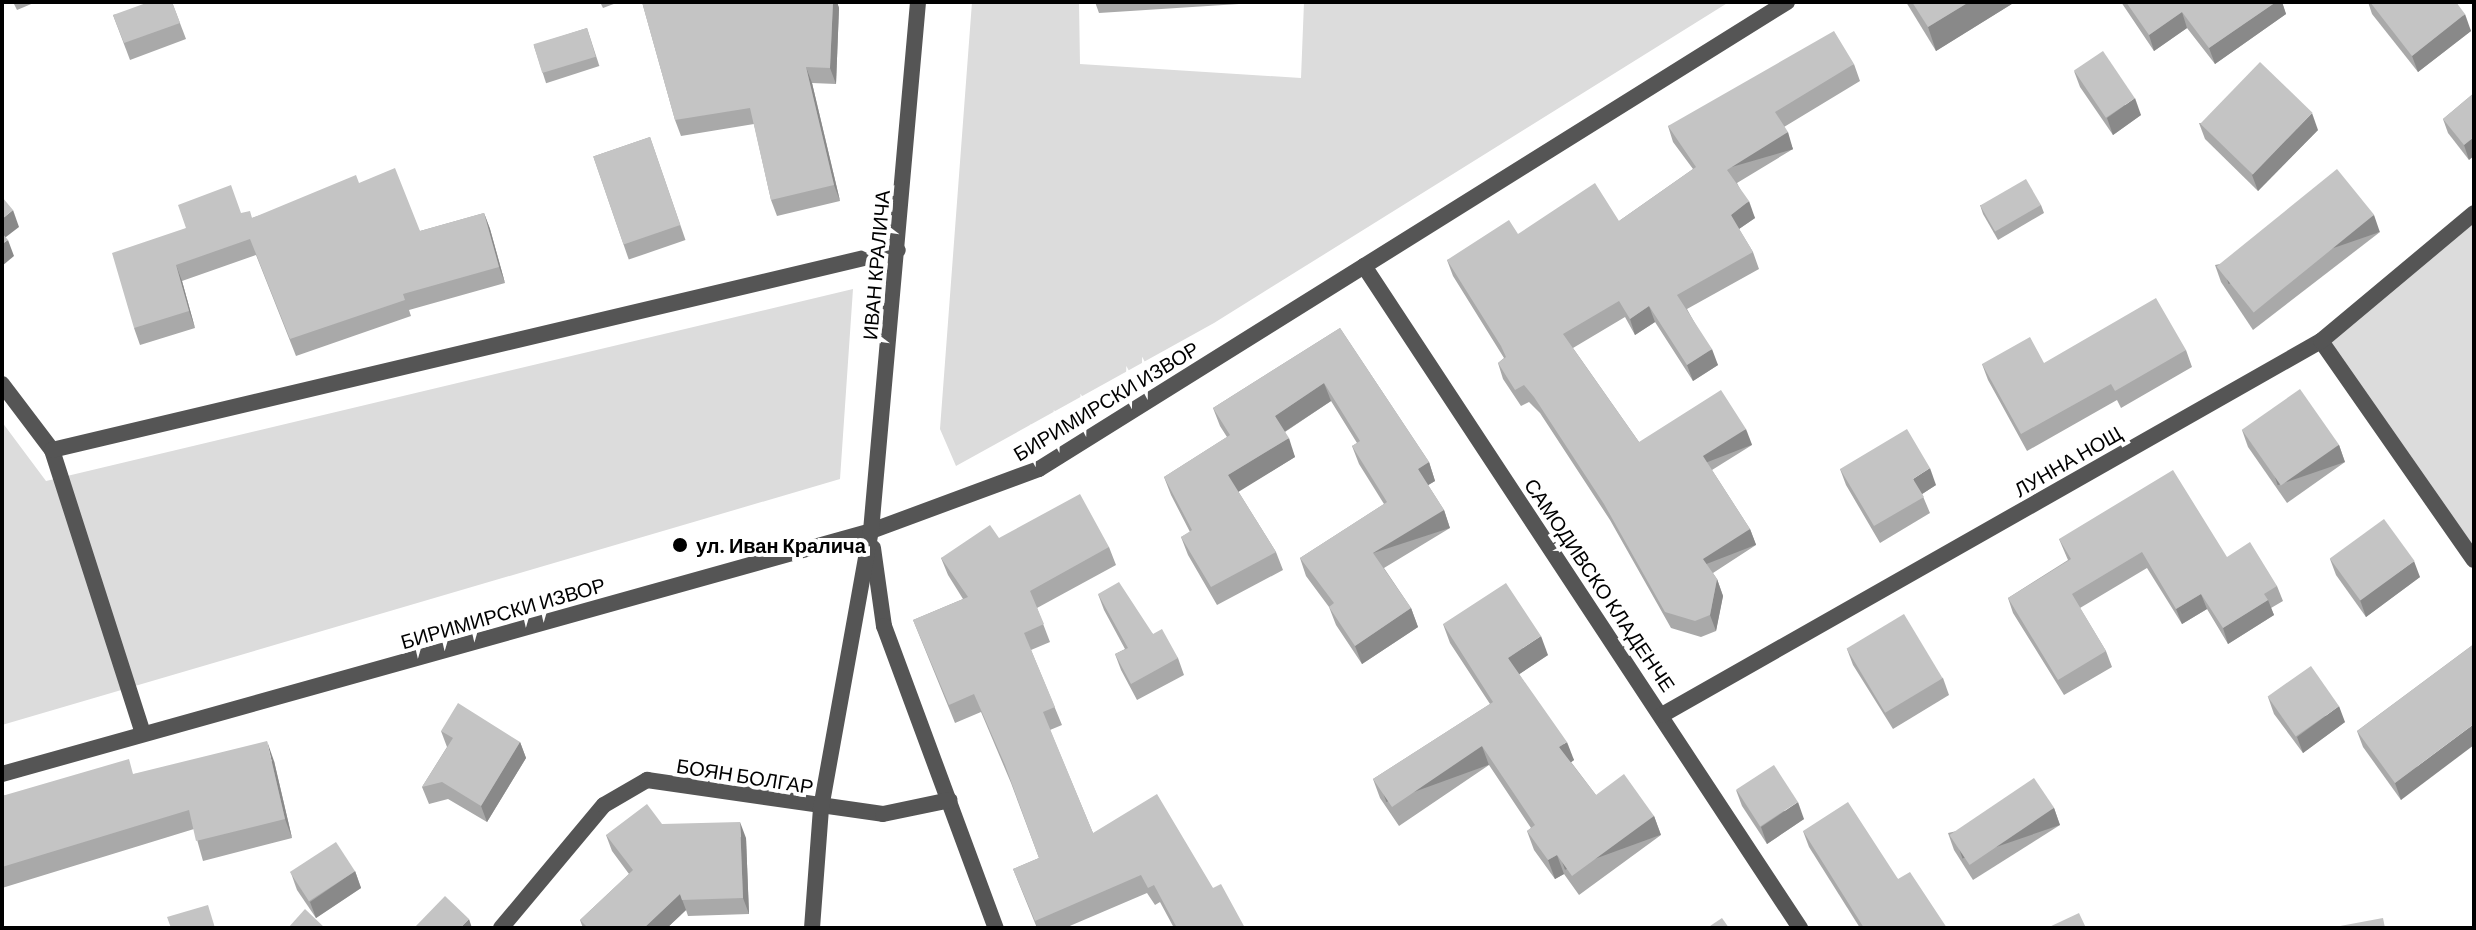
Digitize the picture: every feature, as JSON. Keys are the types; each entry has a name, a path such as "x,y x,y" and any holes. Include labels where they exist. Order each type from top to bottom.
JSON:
{"street":[{"name":"ИВАН КРАЛИЧА","path":"812,928 821,808 871,531 918,2"},
{"name":"БИРИМИРСКИ ИЗВОР","path":"2,774 871,531 1039,469 1787,2"},
{"name":"ЛУННА НОЩ","path":"1662,715 2321,341 2474,213"},
{"path":"52,450 898,250"},
{"name":"САМОДИВСКО КЛАДЕНЧЕ","path":"1364,266 1800,928"},
{"path":"2321,341 2474,560"},
{"path":"2,384 52,450 143,734"},
{"name":"ИВАН КРАЛИЧА","path":"871,531 884,626 996,928"},
{"name":"БОЯН БОЛГАР","path":"501,928 604,805 647,780 821,808 883,814 950,800"}],"shaded area":[{"path":"972,2 1079,2 1080,64 1301,78 1304,2 1729,2 1214,323 956,466 940,429"},
{"path":"2474,213 2474,560 2321,341"},
{"path":"853,289 840,479 2,725 2,422 46,481"}],"building":[{"path":"149,2 172,2 180,23 124,43 113,15"},
{"path":"642,2 833,2 830,68 806,67 834,185 771,200 750,108 675,120"},
{"path":"1912,2 1969,2 1928,27"},
{"path":"2126,2 2276,2 2209,48 2182,12 2149,35"},
{"path":"2370,2 2456,2 2465,14 2412,56"},
{"path":"587,28 596,57 542,73 533,44"},
{"path":"1834,31 1854,64 1775,112 1788,132 1727,170 1749,201 1731,215 1753,252 1677,295 1712,349 1687,365 1649,306 1630,319 1619,301 1563,334 1639,442 1721,390 1746,429 1703,456 1750,529 1703,559 1717,579 1710,615 1695,621 1665,612 1604,504 1534,397 1524,385 1515,390 1498,363 1506,357 1501,346 1447,260 1509,220 1518,234 1595,183 1619,221 1696,167 1668,126"},
{"path":"2103,51 2135,98 2106,118 2074,71"},
{"path":"2260,62 2313,113 2253,175 2200,124"},
{"path":"2474,93 2474,137 2464,145 2443,119"},
{"path":"650,137 680,225 624,244 593,157"},
{"path":"395,168 420,231 484,213 499,267 403,294 405,300 290,339 250,239 176,265 189,311 134,328 112,253 186,228 178,205 231,185 241,213 250,211 252,218 356,175 359,183"},
{"path":"2337,169 2374,215 2254,312 2217,267"},
{"path":"2026,179 2041,205 1995,231 1980,206"},
{"path":"2,197 13,210 2,219"},
{"path":"2156,298 2186,350 2115,391 2111,384 2021,434 1982,364 2030,337 2044,363"},
{"path":"1340,328 1429,462 1418,469 1444,510 1373,553 1411,608 1355,646 1329,607 1334,603 1300,558 1387,502 1352,446 1360,441 1324,383 1275,416 1289,438 1228,475 1276,552 1211,587 1181,537 1192,530 1164,477 1230,435 1213,408"},
{"path":"2300,389 2339,445 2281,485 2242,430"},
{"path":"1907,429 1930,468 1913,479 1924,497 1874,526 1840,469"},
{"path":"2173,470 2227,557 2250,542 2277,586 2264,594 2268,600 2223,628 2201,594 2176,609 2142,552 2072,594 2106,651 2058,680 2008,598 2071,559 2059,539"},
{"path":"1080,494 1109,547 1030,591 1044,624 1024,633 1055,707 1043,712 1093,833 1157,794 1213,888 1221,884 1245,928 1177,928 1154,885 1148,888 1141,875 1035,921 1013,869 1039,858 1005,765 974,694 949,705 913,620 968,597 941,558 990,525 999,538"},
{"path":"2384,519 2415,561 2360,600 2330,558"},
{"path":"1119,582 1153,634 1162,629 1178,658 1131,684 1115,654 1128,648 1098,594"},
{"path":"1506,583 1541,636 1508,658 1567,742 1559,747 1596,795 1624,774 1654,816 1572,876 1557,855 1548,860 1527,831 1535,825 1482,746 1392,807 1373,779 1493,702 1443,624"},
{"path":"1904,614 1943,678 1885,713 1847,649"},
{"path":"2474,644 2474,724 2395,783 2357,731"},
{"path":"2311,666 2339,706 2296,737 2268,696"},
{"path":"458,703 520,742 481,806 442,782 422,787 453,738 441,731"},
{"path":"267,741 285,819 196,841 189,810 2,867 2,796 129,759 133,774"},
{"path":"1774,765 1798,802 1760,826 1736,790"},
{"path":"2034,778 2054,808 1970,865 1949,835"},
{"path":"1848,802 1898,879 1910,872 1947,928 1864,928 1803,831"},
{"path":"647,804 662,824 740,822 743,898 682,900 680,894 644,928 588,928 580,920 633,870 606,835"},
{"path":"336,842 355,871 309,901 290,872"},
{"path":"445,896 469,919 460,928 414,928"},
{"path":"208,905 215,928 171,928 167,917"},
{"path":"305,909 325,928 288,928"},
{"path":"2079,913 2086,928 2047,928"},
{"path":"1722,918 1729,928 1707,928"},
{"path":"2383,918 2385,928 2340,928 2340,926"}],"place":[{"name":"ул. Иван Кралича","path":"680,545"}]}
